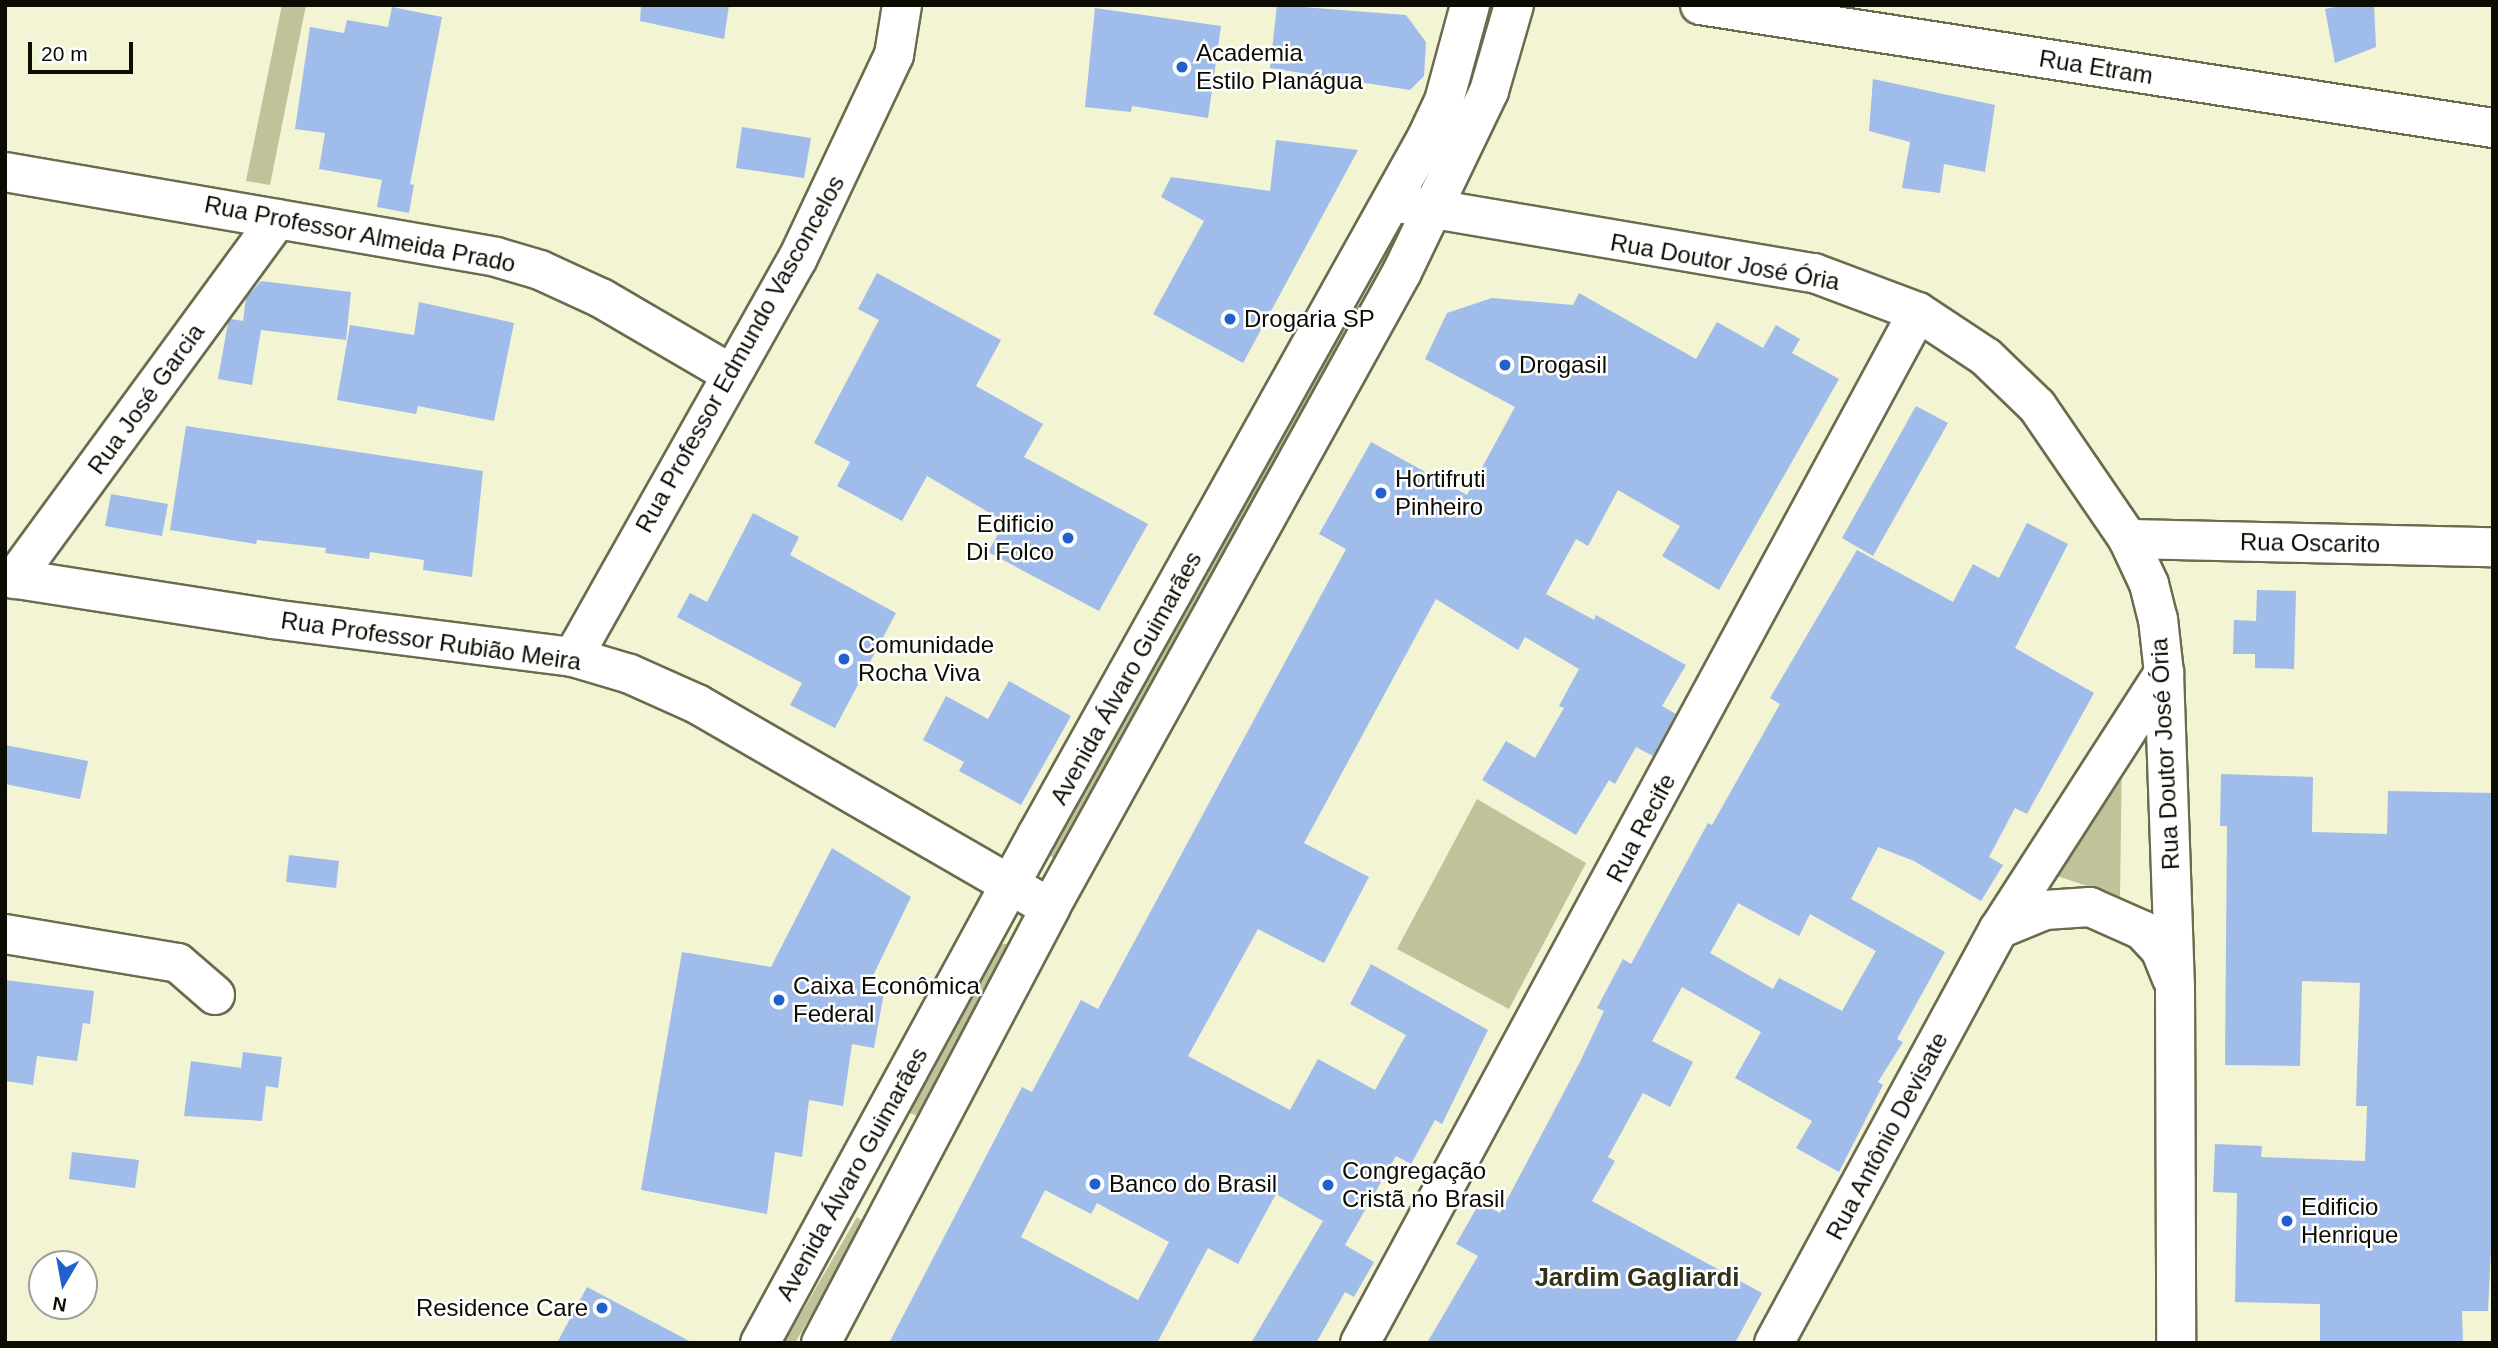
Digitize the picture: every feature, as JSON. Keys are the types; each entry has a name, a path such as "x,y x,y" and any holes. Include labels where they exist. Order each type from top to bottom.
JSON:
{"street":[{"name":"Rua Professor Edmundo Vasconcelos","path":"573,656 797,260 894,55 902,5"},
{"name":"Avenida Álvaro Guimarães","path":"760,1343 1010,886 1392,202 1444,101 1470,5"},
{"name":"Avenida Álvaro Guimarães","path":"821,1343 1051,906 1433,212 1489,91 1514,5"},
{"name":"Rua Etram","path":"1700,5 2493,128"},
{"name":"Rua Professor Almeida Prado","path":"5,172 496,257 540,270 601,298 731,374"},
{"name":"Rua Doutor José Ória","path":"1392,202 1433,212 1814,273 1918,312 1986,357 2038,407 2128,539 2149,584 2164,673 2175,986 2176,1343"},
{"name":"Rua José Garcia","path":"10,578 277,219"},
{"name":"Rua Recife","path":"1360,1343 1918,312"},
{"name":"Rua Oscarito","path":"2128,539 2493,547"},
{"name":"Rua Professor Rubião Meira","path":"10,578 272,619 573,656 630,674 697,705 1010,886 1051,906"},
{"name":"Rua Antônio Devisate","path":"1774,1343 1999,929 2164,673"},
{"name":"Rua Doutor José Ória","path":"1999,929 2045,910 2090,907 2142,930 2160,949 2175,986"},
{"path":"5,934 178,963 215,995"},
{"path":"879,1123 924,1146"}],"green space":[{"path":"282,5 306,5 270,185 246,181"},
{"path":"1357,307 1364,314 1065,864 1049,855"},
{"path":"2122,751 2120,897 2048,873"},
{"path":"1477,799 1586,863 1509,1009 1397,949"},
{"path":"1001,944 1010,944 918,1116 909,1113"},
{"path":"857,1217 865,1223 795,1343 784,1343"}],"building":[{"path":"641,5 729,5 724,39 640,21"},
{"path":"1277,5 1406,15 1426,42 1424,76 1410,90 1270,68"},
{"path":"2347,5 2374,5 2376,47 2335,63 2325,9"},
{"path":"392,7 442,17 410,184 414,185 409,213 377,207 382,180 319,169 325,133 295,129 310,27 344,33 347,20 388,27"},
{"path":"1095,8 1221,26 1208,118 1132,106 1131,112 1085,107"},
{"path":"1873,79 1995,105 1985,172 1944,164 1940,193 1902,188 1910,142 1869,131"},
{"path":"742,127 811,138 804,178 736,168"},
{"path":"1276,140 1358,150 1243,363 1153,314 1204,221 1161,197 1171,177 1270,191"},
{"path":"877,273 1001,340 976,386 1043,424 1024,457 1148,524 1099,611 988,552 1005,522 927,476 902,521 837,486 850,462 814,443 879,320 858,309"},
{"path":"261,281 351,292 346,340 261,330 252,385 218,379 228,323 231,319 243,321 246,298"},
{"path":"1579,293 1696,359 1717,322 1763,348 1776,325 1800,339 1792,353 1839,379 1719,590 1662,556 1680,526 1618,490 1588,546 1576,539 1546,594 1594,620 1596,615 1686,665 1662,706 1676,714 1653,756 1636,747 1615,784 1609,780 1576,835 1482,780 1506,741 1535,758 1564,708 1559,706 1579,669 1525,637 1518,650 1436,599 1304,843 1369,877 1324,963 1258,929 1188,1056 1290,1110 1318,1059 1375,1090 1406,1035 1350,1004 1371,964 1488,1030 1442,1124 1435,1120 1411,1164 1396,1156 1345,1245 1374,1262 1354,1297 1345,1292 1316,1343 1251,1343 1323,1221 1276,1194 1238,1264 1208,1248 1157,1343 889,1343 1022,1087 1032,1092 1081,1000 1098,1009 1346,549 1319,534 1371,442 1467,495 1515,407 1425,359 1447,313 1492,298 1573,305","holes":["1045,1190 1091,1214 1097,1203 1169,1242 1138,1300 1021,1237"]},
{"path":"419,302 514,323 494,421 418,406 416,414 337,400 350,325 414,335"},
{"path":"1916,406 1948,423 1873,556 1842,538"},
{"path":"186,426 483,471 472,577 423,570 424,560 370,552 369,559 325,553 326,548 257,540 256,544 170,530"},
{"path":"111,494 168,504 162,536 105,526"},
{"path":"753,513 799,537 790,555 896,613 835,728 790,705 802,683 677,617 690,593 707,602"},
{"path":"2027,523 2068,544 2015,648 2094,693 2027,814 2015,808 1989,857 2003,865 1981,901 1914,861 1878,847 1851,899 1945,952 1897,1039 1903,1042 1878,1082 1883,1085 1839,1172 1796,1148 1812,1121 1735,1078 1761,1032 1682,987 1652,1041 1693,1062 1670,1107 1643,1093 1608,1157 1615,1161 1592,1201 1762,1293 1735,1343 1427,1343 1478,1256 1456,1244 1480,1202 1500,1213 1581,1060 1604,1011 1597,1008 1623,959 1631,964 1708,823 1712,825 1780,704 1770,698 1857,550 1953,602 1973,564 1999,578","holes":["1738,903 1799,936 1810,914 1876,951 1842,1011 1779,978 1773,989 1710,953"]},
{"path":"2257,590 2296,591 2294,669 2255,668 2255,654 2233,654 2234,620 2256,621"},
{"path":"1009,681 1071,716 1021,805 959,771 964,762 923,740 946,696 988,719"},
{"path":"5,745 88,761 80,799 5,784"},
{"path":"2221,774 2313,777 2312,832 2387,834 2388,791 2493,793 2493,1208 2488,1311 2462,1311 2463,1343 2320,1343 2320,1304 2235,1302 2237,1193 2213,1192 2215,1144 2262,1146 2261,1157 2365,1161 2367,1106 2356,1106 2360,983 2302,981 2300,1066 2225,1065 2227,826 2220,826"},
{"path":"832,848 911,897 869,984 885,987 874,1048 852,1044 843,1106 809,1100 802,1157 775,1152 767,1214 641,1190 682,952 771,967"},
{"path":"289,855 339,861 336,888 286,882"},
{"path":"5,980 94,991 90,1024 83,1023 77,1061 37,1056 33,1085 5,1081"},
{"path":"243,1052 282,1057 278,1088 266,1086 262,1121 184,1116 191,1061 241,1068"},
{"path":"72,1152 139,1160 135,1188 69,1179"},
{"name":"Residence Care","path":"587,1287 693,1343 557,1343"}],"place":[{"name":"Academia Estilo Planágua","path":"1182,67"},
{"name":"Drogaria SP","path":"1230,319"},
{"name":"Drogasil","path":"1505,365"},
{"name":"Hortifruti Pinheiro","path":"1381,493"},
{"name":"Edificio Di Folco","path":"1068,538"},
{"name":"Comunidade Rocha Viva","path":"844,659"},
{"name":"Caixa Econômica Federal","path":"779,1000"},
{"name":"Banco do Brasil","path":"1095,1184"},
{"name":"Congregação Cristã no Brasil","path":"1328,1185"},
{"name":"Edificio Henrique","path":"2287,1221"},
{"name":"Residence Care","path":"602,1308"}],"district":[{"name":"Jardim Gagliardi","path":"1637,1278"}]}
